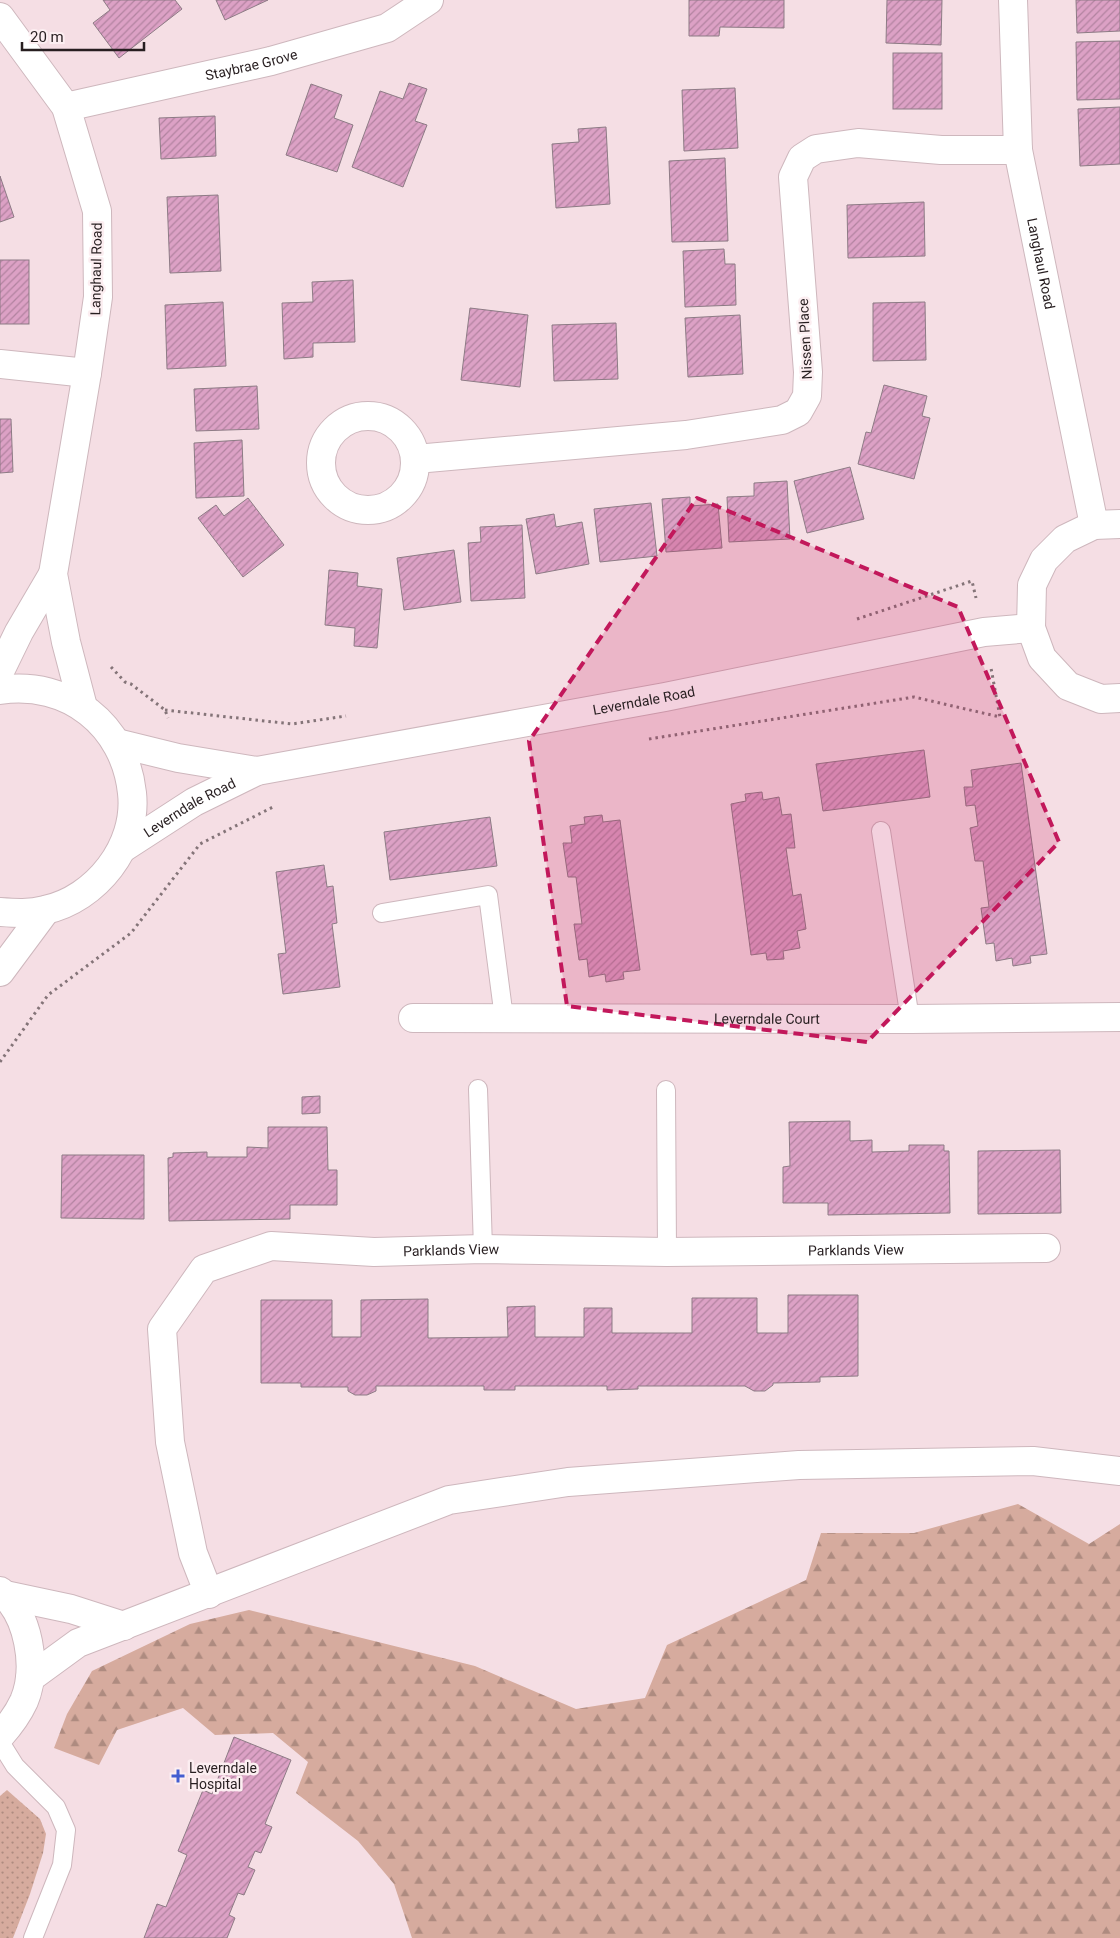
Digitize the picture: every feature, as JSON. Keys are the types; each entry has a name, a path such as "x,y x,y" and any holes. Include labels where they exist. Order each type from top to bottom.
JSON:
{"street":[{"name":"Staybrae Grove","path":"66,107 271,60 386,28 429,0"},
{"name":"Langhaul Road","path":"1013,0 1018,150 1107,525"},
{"name":"Langhaul Road","path":"0,17 66,107 97,211 98,297 53,574 66,642 83,707"},
{"name":"Nissen Place","path":"416,458 686,435 782,420 798,412 807,396 808,372 793,178 802,158 816,149 858,143 941,150 1018,150"},
{"path":"0,364 87,373"},
{"path":"1107,525 1065,539 1044,560 1032,585 1031,628 1042,658 1068,686 1101,698 1120,698"},
{"name":"Langhaul Road","path":"0,671 19,632 53,574"},
{"name":"Leverndale Road","path":"122,848 194,802 256,771 658,698 984,632 1031,628"},
{"path":"0,690 14,688 38,689 61,696 83,707 102,723 117,743 128,768 133,794 131,822 122,848 110,870 91,888 70,902 46,910 21,914 0,912"},
{"name":"Leverndale Road","path":"117,743 178,758 256,771"},
{"path":"0,972 46,910"},
{"name":"Leverndale Court","path":"413,1018 910,1019 1120,1016"},
{"name":"Parklands View","path":"209,1594 193,1553 170,1442 162,1329 204,1269 271,1246 374,1252 483,1249 667,1252 1046,1248"},
{"path":"30,1678 78,1643 449,1500 568,1482 799,1465 1033,1461 1120,1471"},
{"path":"2,1593 71,1609 124,1626"},
{"path":"0,1736 13,1721 24,1700 30,1678 31,1654 23,1622 2,1593"}],"lane":[{"path":"881,831 910,1019"},
{"path":"382,913 488,895 504,1018"},
{"path":"478,1090 483,1249"},
{"path":"666,1090 667,1252"},
{"path":"0,1742 15,1766 56,1807 66,1830 62,1865 33,1938"}],"highlighted area":[{"path":"697,498 958,607 1059,842 867,1042 567,1006 529,741"}],"green space":[{"path":"1018,1504 1089,1544 1120,1524 1120,1938 412,1938 394,1884 358,1841 296,1793 308,1762 273,1733 215,1735 183,1708 117,1730 99,1765 54,1748 67,1714 92,1671 190,1624 249,1610 475,1666 576,1709 645,1698 667,1645 806,1580 821,1533 914,1533"},
{"path":"7,1790 40,1819 46,1834 43,1853 30,1894 13,1938 0,1938 0,1796"}],"building":[{"path":"103,0 175,0 182,9 119,58 93,23 110,10"},
{"path":"216,0 268,0 225,20"},
{"path":"689,0 784,0 784,28 720,27 719,36 689,36"},
{"path":"887,0 942,0 941,45 886,43"},
{"path":"1076,0 1120,0 1120,31 1077,33"},
{"path":"1120,41 1120,99 1077,100 1076,42"},
{"path":"893,53 942,53 942,109 893,109"},
{"path":"409,83 427,89 415,121 427,125 403,187 352,167 380,91 403,99"},
{"path":"311,84 342,95 334,118 353,125 337,172 286,155"},
{"path":"735,88 738,148 684,151 682,90"},
{"path":"1120,107 1120,164 1080,166 1078,109"},
{"path":"215,116 216,156 161,159 159,118"},
{"path":"606,127 610,204 556,208 552,144 579,142 578,129"},
{"path":"725,158 728,241 672,242 669,161"},
{"path":"0,176 14,217 0,222"},
{"path":"218,195 221,271 170,273 167,197"},
{"path":"924,202 925,256 848,258 847,205"},
{"path":"724,249 725,264 735,264 736,305 685,307 683,251"},
{"path":"0,260 29,260 29,324 0,324"},
{"path":"353,280 355,342 313,343 313,357 284,359 282,303 313,302 312,282"},
{"path":"223,302 226,366 167,369 165,305"},
{"path":"925,302 926,360 873,361 873,303"},
{"path":"470,308 528,315 520,387 461,380"},
{"path":"740,315 743,374 688,377 685,318"},
{"path":"616,323 618,379 554,381 552,325"},
{"path":"884,385 927,396 922,416 930,418 914,479 858,464 866,432 871,433"},
{"path":"257,386 259,429 196,431 194,389"},
{"path":"0,419 11,419 13,472 0,473"},
{"path":"242,440 244,496 196,498 194,443"},
{"path":"850,467 864,519 807,533 794,481"},
{"path":"787,481 790,539 729,542 727,497 754,496 754,483"},
{"path":"690,497 690,506 718,504 722,548 666,552 662,499"},
{"path":"248,498 284,545 243,577 198,518 216,505 224,516"},
{"path":"651,503 657,556 600,562 594,509"},
{"path":"554,514 556,527 582,522 589,564 536,574 526,519"},
{"path":"522,525 525,598 471,601 468,543 481,542 480,527"},
{"path":"454,550 461,602 404,610 397,558"},
{"path":"329,570 358,573 357,586 382,589 377,648 354,646 355,628 325,625"},
{"path":"924,750 930,797 823,811 816,764"},
{"path":"1021,763 1047,954 1030,956 1031,963 1013,966 1012,958 996,961 994,943 986,944 981,908 989,907 983,861 975,861 970,828 978,826 975,805 966,806 964,787 973,787 971,770"},
{"path":"762,792 763,800 779,797 782,815 791,814 795,848 786,848 793,896 801,894 806,929 797,931 800,948 783,951 784,959 767,960 766,953 751,955 731,804 746,801 745,794"},
{"path":"602,815 603,822 620,820 640,970 623,972 624,979 606,982 605,974 589,977 587,959 579,960 574,924 582,924 576,877 568,877 563,843 572,843 570,826 585,824 584,817"},
{"path":"490,817 497,866 390,880 384,832"},
{"path":"324,865 327,887 333,886 337,923 332,924 340,987 283,994 278,954 286,953 276,872"},
{"path":"320,1096 320,1113 302,1114 302,1097"},
{"path":"850,1121 850,1141 872,1140 872,1152 909,1151 909,1145 944,1145 944,1151 949,1151 950,1213 828,1215 828,1203 783,1203 783,1167 790,1166 789,1122"},
{"path":"268,1127 327,1127 328,1170 337,1170 337,1205 290,1205 290,1219 169,1221 168,1158 173,1157 173,1153 207,1152 207,1157 247,1157 247,1147 268,1148"},
{"path":"1060,1150 1061,1213 978,1214 978,1151"},
{"path":"62,1155 144,1155 144,1219 61,1218"},
{"path":"788,1295 858,1295 858,1376 820,1377 820,1382 773,1383 765,1391 754,1391 745,1386 638,1386 638,1389 607,1390 607,1386 515,1386 515,1390 484,1390 484,1386 376,1386 376,1391 367,1395 355,1395 348,1391 348,1387 301,1387 301,1383 261,1383 261,1300 332,1300 332,1337 361,1337 361,1300 428,1299 428,1338 508,1337 507,1307 535,1306 535,1337 584,1337 584,1308 612,1308 612,1333 692,1333 692,1298 757,1298 757,1333 788,1333"},
{"path":"234,1737 291,1760 265,1824 272,1827 261,1853 255,1851 248,1867 255,1870 244,1895 238,1893 229,1915 235,1918 227,1938 144,1938 157,1904 166,1907 187,1855 178,1851 203,1790 212,1794"}],"place":[{"name":"Leverndale Hospital","path":"178,1776"}]}
